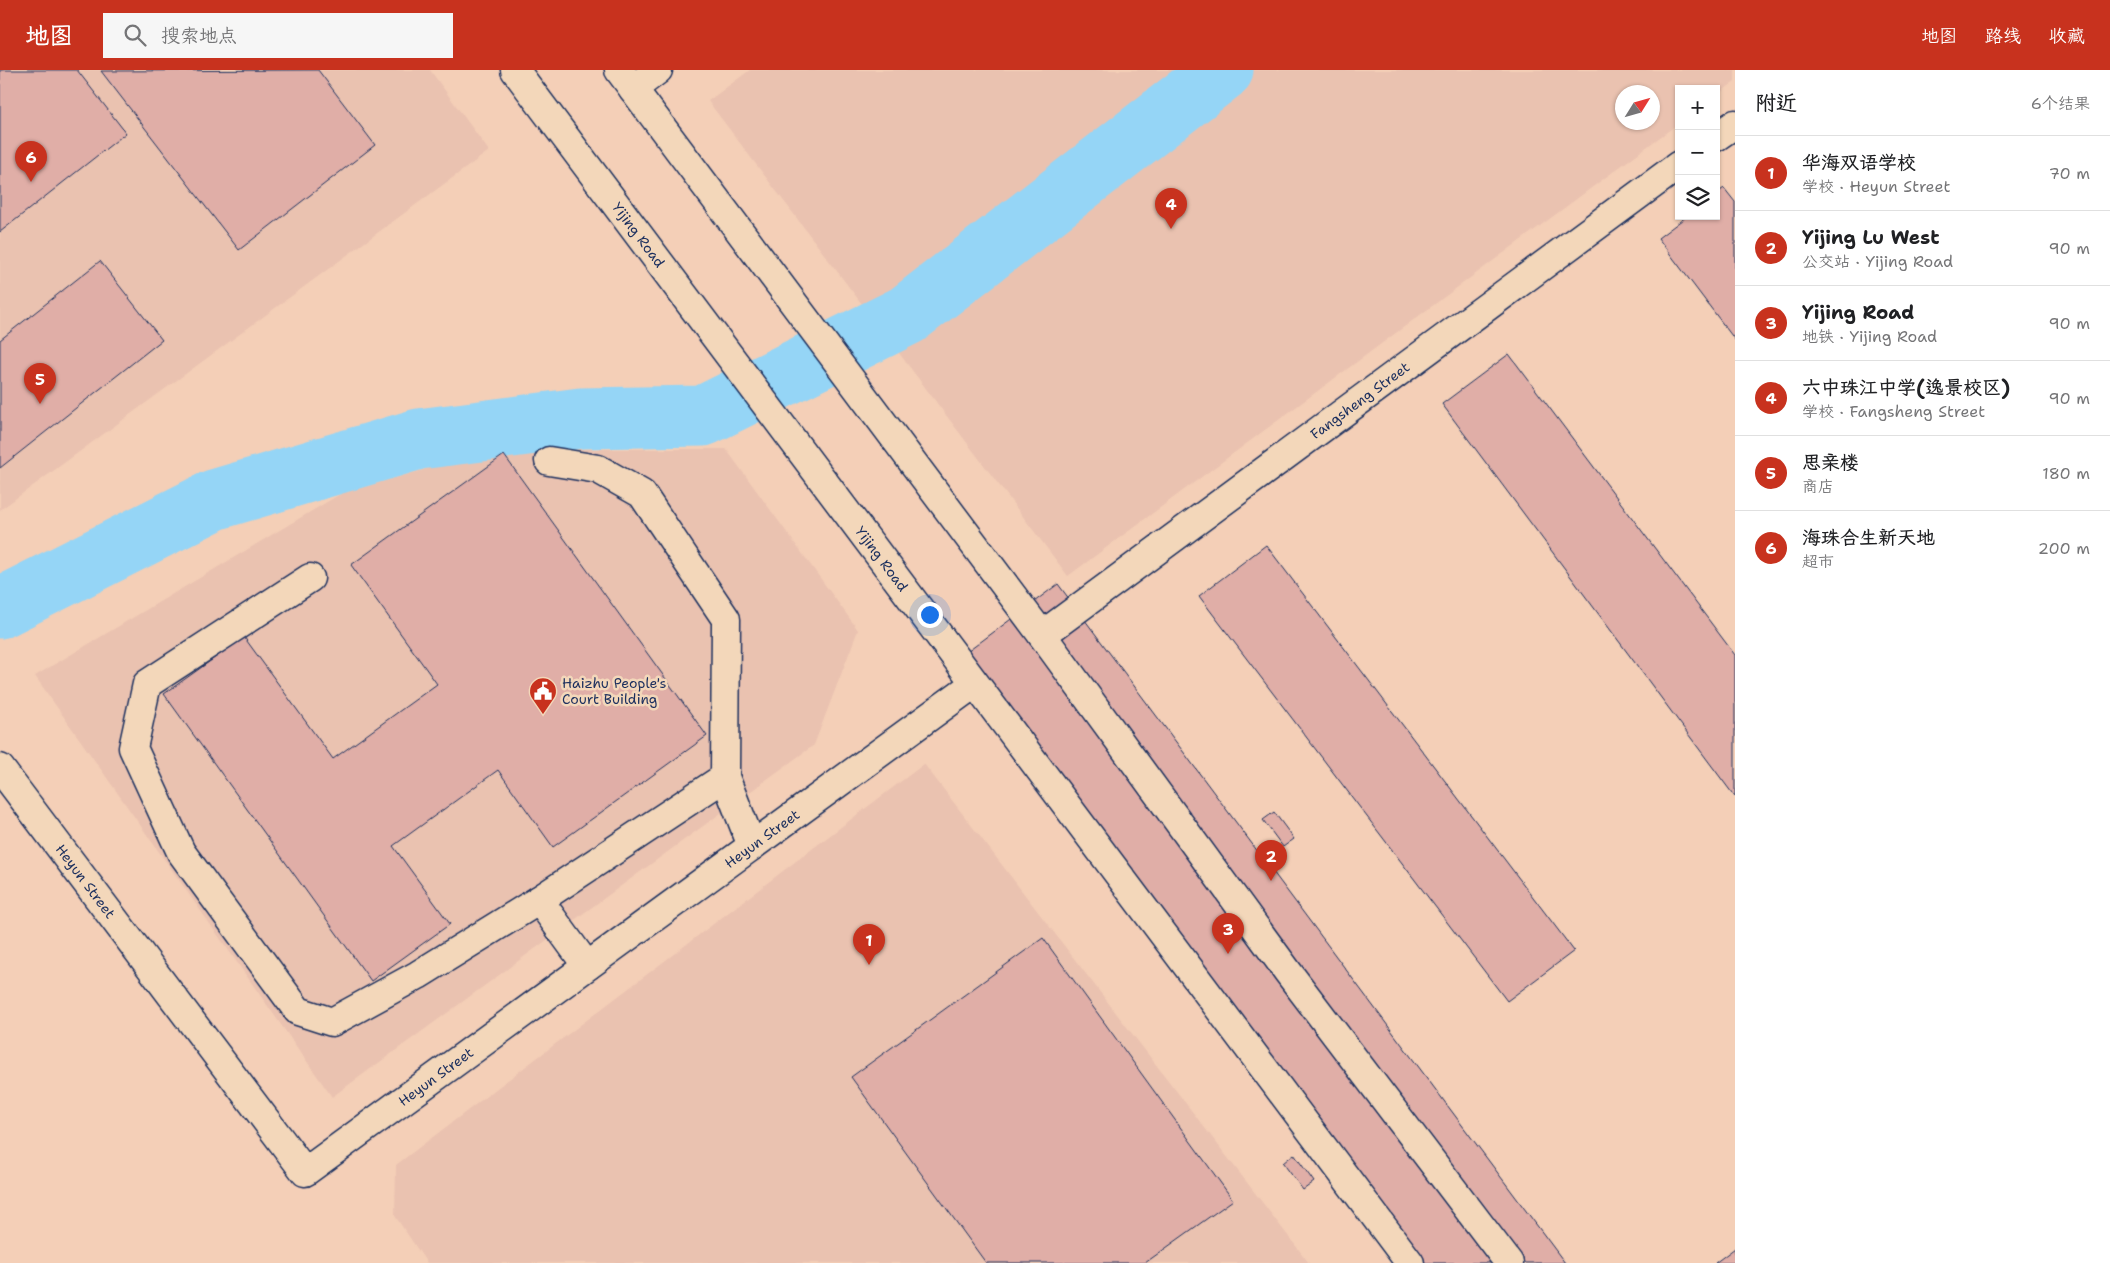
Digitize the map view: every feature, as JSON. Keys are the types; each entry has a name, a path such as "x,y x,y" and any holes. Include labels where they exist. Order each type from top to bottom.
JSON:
{"main road":[{"name":"Yijing Road","path":"515,70 1410,1263"},
{"path":"658,70 626,79 1042,635 1288,972 1509,1263"},
{"path":"1720,135 1735,124"},
{"name":"Fangsheng Street","path":"1042,635 1675,168"},
{"path":"549,461 598,469 642,494 726,619 725,777 752,846"},
{"path":"310,578 147,684 133,748 181,852 298,1011 332,1022 418,975 539,900 725,777"},
{"name":"Heyun Street","path":"0,768 305,1172 974,684"},
{"path":"539,900 587,966"}],"shaded area":[{"path":"0,70 430,70 489,151 0,510"},
{"path":"750,70 1735,70 1735,82 1720,92 1720,85 1675,85 1675,126 1068,576 708,101"},
{"path":"496,449 726,449 858,630 814,745 332,1097 35,676 342,493"},
{"path":"924,764 1309,1263 427,1263 395,1216 396,1165"}],"building":[{"path":"0,70 77,70 126,133 0,232"},
{"path":"318,70 375,145 239,250 101,71"},
{"path":"1724,188 1735,202 1735,340 1658,238 1682,220 1720,220 1720,191"},
{"path":"100,261 162,340 0,468 0,340"},
{"path":"1509,354 1735,655 1735,797 1442,404"},
{"name":"Haizhu People's Court Building","path":"504,455 707,736 553,847 498,770 393,846 450,924 371,981 164,694 244,637 333,759 437,684 351,565"},
{"path":"1266,545 1574,951 1507,1001 1199,596"},
{"path":"1058,584 1565,1263 1392,1263 947,667"},
{"path":"1274,812 1294,839 1283,847 1263,820"},
{"path":"1043,938 1233,1200 1145,1263 986,1263 851,1077"},
{"path":"1294,1154 1314,1182 1303,1190 1283,1163"},
{"path":"1735,1248 1735,1263 1715,1263"}],"waterway":[{"path":"0,608 214,500 419,439 581,418 703,416 907,315 1223,70"}],"place":[{"name":"海珠合生新天地","path":"31,182"},
{"name":"六中珠江中学(逸景校区)","path":"1171,229"},
{"name":"思亲楼","path":"40,404"},
{"name":"Haizhu People's Court Building","path":"543,715"},
{"name":"Yijing Lu West","path":"1271,881"},
{"name":"Yijing Road","path":"1228,954"},
{"name":"华海双语学校","path":"869,965"}]}
